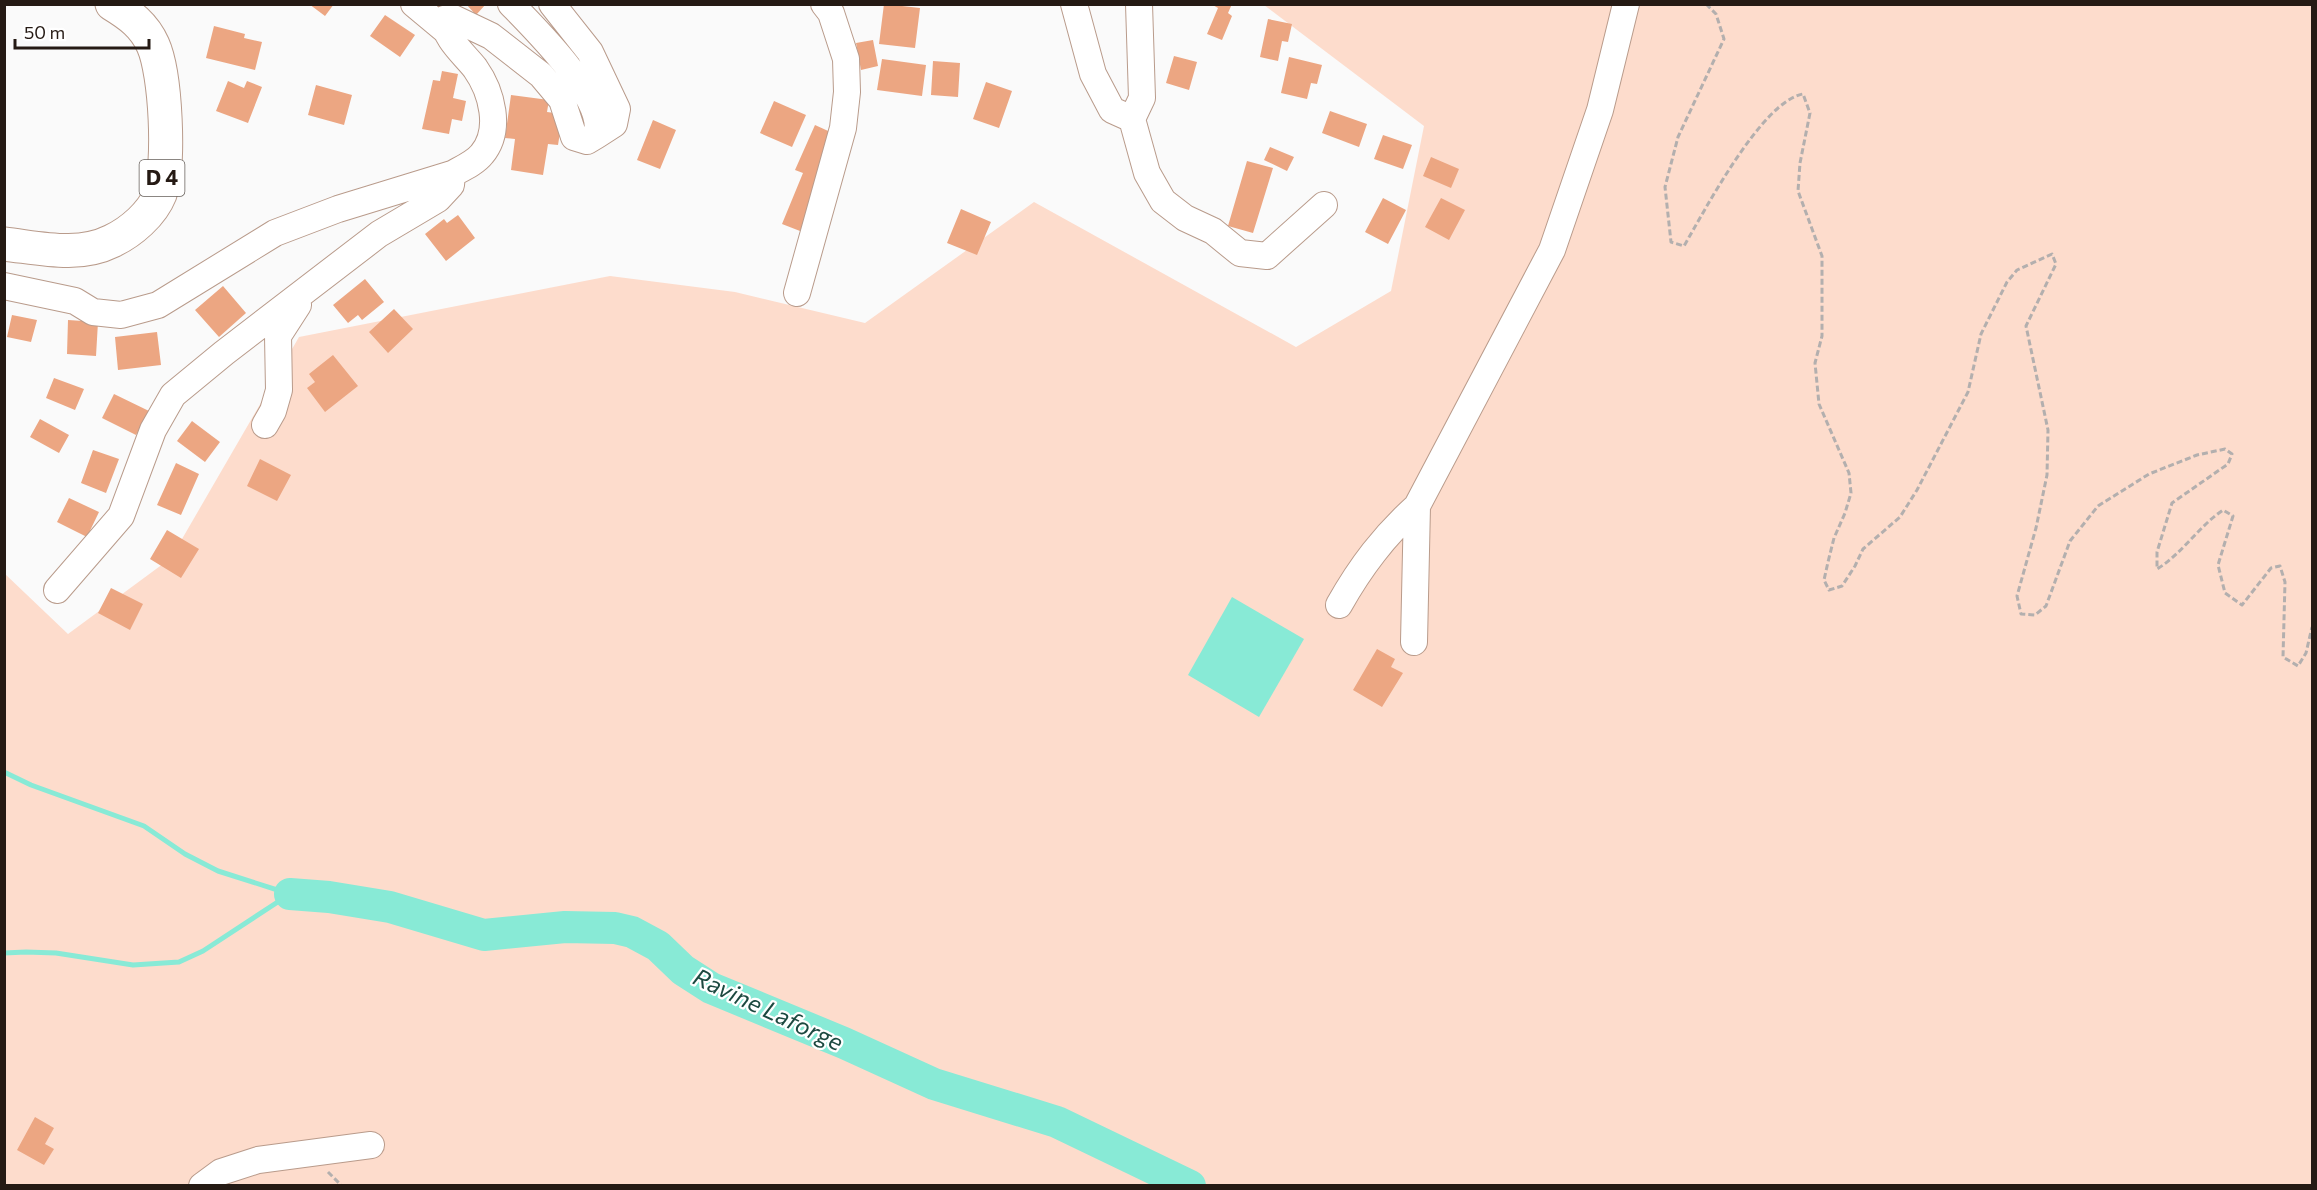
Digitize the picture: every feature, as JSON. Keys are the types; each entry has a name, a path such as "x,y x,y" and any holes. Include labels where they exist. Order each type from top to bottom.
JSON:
{"main road":[{"name":"D 4","path":"4,244 77,252 112,241 142,221 159,195 166,160 162,74 153,44 135,18 112,4"}],"street":[{"path":"4,286 75,301 93,312 121,315 158,305 275,232 338,209 452,174 482,155 492,137 494,110 477,71 444,29 414,4"},
{"path":"511,4 550,45 582,86 600,125 597,135"},
{"path":"444,29 444,19 451,18 490,36 541,75 562,100 574,137 587,141 614,124 617,109 590,51 552,4"},
{"path":"797,293 843,128 847,92 846,59 831,13 824,4"},
{"path":"1074,4 1093,74 1112,110 1132,119"},
{"path":"1139,4 1142,98 1132,119 1147,173 1163,201 1185,218 1213,231 1240,253 1267,256 1324,205"},
{"path":"1339,605 1359,571 1390,531 1417,506 1552,250 1600,110 1626,4"},
{"path":"57,590 121,516 153,430 173,395 379,234 438,199 452,185 452,174"},
{"path":"265,425 273,411 279,390 278,336 310,287"},
{"path":"1414,642 1417,506"},
{"path":"202,1185 221,1172 258,1160 371,1145"}],"path":[{"path":"1706,4 1716,14 1724,39 1678,137 1667,177 1665,187 1671,242 1684,246 1720,182 1740,152 1792,96 1803,94 1810,113 1800,163 1798,191 1822,256 1822,336 1815,363 1819,404 1849,473 1851,493 1834,538 1828,562 1824,580 1829,590 1842,586 1855,567 1863,549 1900,517 1917,490 1968,392 1982,334 2007,282 2017,270 2052,254 2056,264 2026,326 2048,430 2047,474 2036,528 2017,596 2021,614 2035,615 2046,606 2070,541 2098,506 2149,474 2197,455 2225,449 2232,454 2228,464 2172,503 2157,552 2157,569 2169,562 2206,522 2223,510 2233,516 2218,565 2225,593 2242,605 2271,568 2280,566 2285,590 2283,657 2298,666 2306,653 2313,627"}],"shaded area":[{"path":"1264,5 2312,5 2312,1185 5,1185 4,573 68,634 171,558 299,337 610,276 735,292 865,323 1034,202 1296,347 1391,291 1424,126"},
{"path":"1232,597 1304,639 1259,717 1188,675"}],"building":[{"path":"309,4 334,4 325,16"},
{"path":"466,4 486,4 476,15"},
{"path":"884,4 920,8 915,48 879,44"},
{"path":"1211,4 1232,4 1228,13 1232,16 1222,40 1207,34 1218,8"},
{"path":"385,15 415,35 400,57 370,36"},
{"path":"1268,19 1292,24 1288,42 1282,41 1278,61 1260,57"},
{"path":"214,26 245,34 244,38 262,42 255,70 206,58"},
{"path":"873,40 878,66 861,70 856,43"},
{"path":"1174,56 1197,62 1189,90 1166,83"},
{"path":"1289,57 1322,65 1317,84 1311,83 1307,99 1281,93"},
{"path":"882,59 926,65 922,96 877,90"},
{"path":"933,61 960,63 958,97 931,95"},
{"path":"442,71 458,74 453,98 466,101 462,121 452,119 449,134 422,129 433,80 440,81"},
{"path":"228,81 244,88 247,81 262,87 248,123 216,111"},
{"path":"986,82 1012,91 999,128 973,119"},
{"path":"316,85 352,95 344,125 308,115"},
{"path":"511,95 549,100 547,112 563,114 558,145 548,144 543,175 511,170 515,139 505,138"},
{"path":"774,101 806,115 792,147 760,133"},
{"path":"1330,111 1367,124 1359,147 1322,133"},
{"path":"653,120 676,130 660,169 637,160"},
{"path":"815,125 837,135 800,231 782,224 803,173 795,170"},
{"path":"1383,135 1412,145 1403,169 1374,159"},
{"path":"1270,147 1294,157 1287,171 1264,160"},
{"path":"1431,157 1459,169 1451,188 1423,176"},
{"path":"1247,161 1273,168 1253,233 1228,226"},
{"path":"1383,198 1406,210 1388,244 1365,232"},
{"path":"1441,198 1465,210 1449,240 1425,227"},
{"path":"961,209 991,222 977,255 947,243"},
{"path":"458,215 475,238 446,261 425,234 444,219 447,223"},
{"path":"365,279 384,302 362,320 358,315 348,323 333,305"},
{"path":"223,286 246,313 219,337 195,310"},
{"path":"394,309 413,329 388,353 369,332"},
{"path":"12,315 37,320 31,342 7,337"},
{"path":"68,320 98,322 96,356 67,354"},
{"path":"157,332 161,365 118,370 115,337"},
{"path":"333,355 358,386 325,412 307,388 315,382 309,374"},
{"path":"54,378 84,389 75,410 46,398"},
{"path":"114,394 149,411 136,435 102,418"},
{"path":"40,419 69,435 59,453 30,437"},
{"path":"192,421 220,442 205,462 177,441"},
{"path":"93,450 119,459 106,493 81,483"},
{"path":"260,459 291,475 277,501 247,486"},
{"path":"176,463 199,474 181,515 157,505"},
{"path":"69,498 99,512 87,537 57,522"},
{"path":"167,530 199,549 181,578 150,559"},
{"path":"111,588 143,604 130,630 98,613"},
{"path":"1377,649 1395,659 1391,667 1403,673 1382,707 1353,690"},
{"path":"35,1117 54,1128 45,1144 54,1149 44,1165 17,1150"}],"waterway":[{"name":"Ravine Laforge","path":"4,772 31,785 144,826 185,854 218,871 290,894"},
{"path":"4,953 56,953 133,965 179,962 203,951 290,894"},
{"name":"Ravine Laforge","path":"290,894 329,897 390,907 484,935 565,927 615,928 632,932 658,946 683,970 711,988 844,1043 934,1084 1057,1122 1190,1186"}]}
